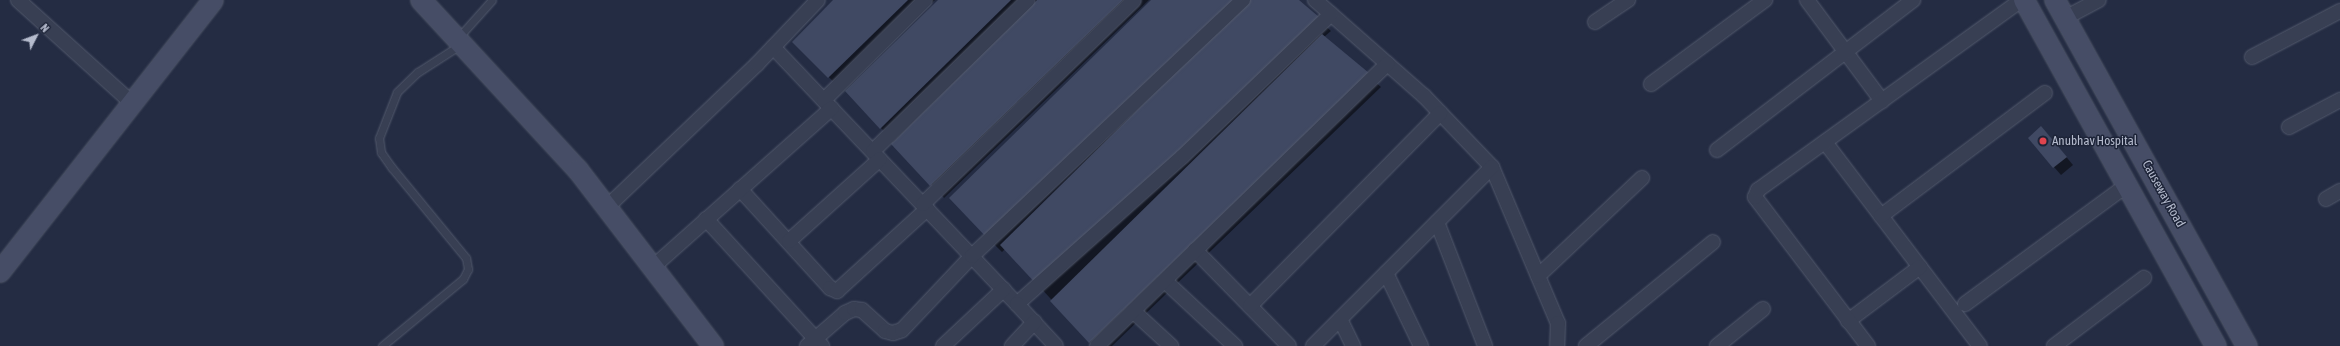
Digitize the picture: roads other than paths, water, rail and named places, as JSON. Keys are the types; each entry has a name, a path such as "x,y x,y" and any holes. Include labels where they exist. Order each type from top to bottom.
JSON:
{"street":[{"path":"18,0 132,103"},
{"path":"0,272 213,0"},
{"path":"421,0 578,170 713,346"},
{"path":"607,207 773,47 818,0"},
{"path":"653,267 740,189 828,104 926,0"},
{"path":"789,241 877,155 1028,0"},
{"path":"740,189 789,241 830,288 837,291 925,207 1134,0"},
{"path":"706,219 815,344 846,312 854,309 862,310 885,331 893,333 902,330 972,256 1243,0"},
{"path":"1315,0 1440,113 1492,167 1558,324 1557,346"},
{"path":"1595,22 1628,0"},
{"path":"1651,84 1765,0"},
{"path":"1807,0 1882,100"},
{"path":"1716,150 1913,0"},
{"path":"1868,346 1755,197 1758,190 2021,0"},
{"name":"Causeway Road","path":"2024,0 2216,346"},
{"name":"Causeway Road","path":"2055,0 2247,346"},
{"path":"2066,18 2099,0"},
{"path":"2252,57 2340,11"},
{"path":"1017,304 1183,156 1331,14"},
{"path":"773,47 1004,289 1056,346"},
{"path":"1105,344 1133,311 1387,64"},
{"path":"1881,216 2045,93"},
{"path":"2289,127 2340,100"},
{"path":"1250,306 1440,113"},
{"path":"1824,142 1980,346"},
{"path":"1314,346 1492,167"},
{"path":"1538,276 1642,178"},
{"path":"1965,304 2127,185"},
{"path":"2326,199 2340,191"},
{"path":"1437,222 1485,346"},
{"path":"1586,346 1713,242"},
{"path":"1195,250 1289,346"},
{"path":"1848,321 1920,267"},
{"path":"1386,273 1421,346"},
{"path":"2054,346 2144,278"},
{"path":"1165,281 1235,346"},
{"path":"943,346 1004,289"},
{"path":"1717,346 1763,309"},
{"path":"1133,311 1171,346"},
{"path":"1340,319 1353,346"},
{"path":"1012,346 1034,322"}],"lane":[{"path":"382,346 463,280 468,269 466,258 392,168 381,152 379,138 397,92 418,72 460,41 492,0"}],"place":[{"name":"Anubhav Hospital","path":"2043,141"}]}
